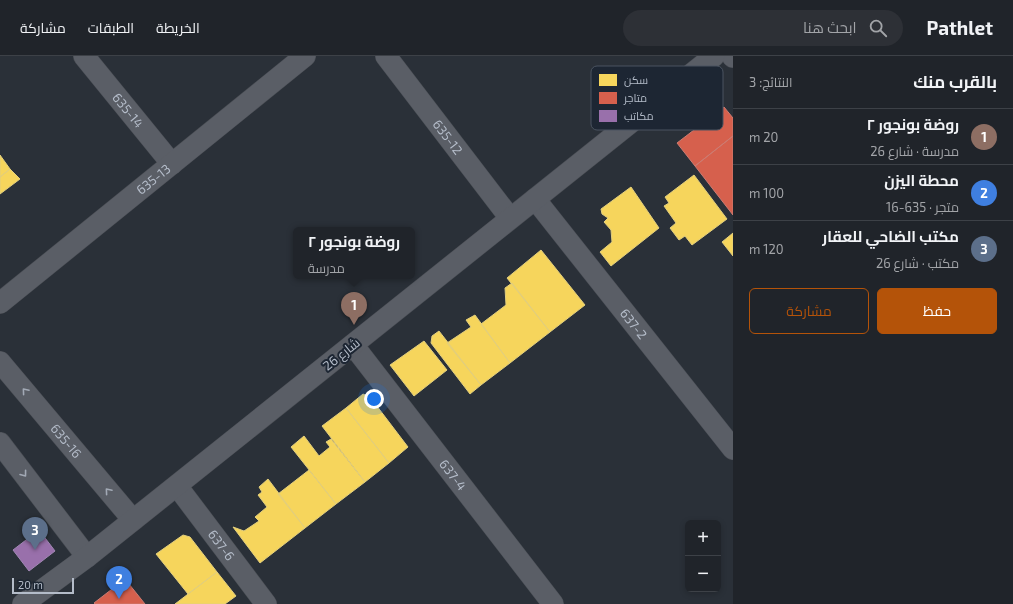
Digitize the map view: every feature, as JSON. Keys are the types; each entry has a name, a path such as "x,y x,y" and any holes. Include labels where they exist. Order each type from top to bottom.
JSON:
{"street":[{"name":"635-14","path":"84,56 172,164"},
{"name":"635-13","path":"0,303 305,56"},
{"name":"635-12","path":"386,56 510,218"},
{"name":"شارع 26","path":"701,66 714,56"},
{"name":"شارع 26","path":"23,604 88,557 621,130"},
{"name":"637-2","path":"535,199 733,449"},
{"name":"637-4","path":"352,345 553,604"},
{"name":"635-16","path":"0,362 133,520"},
{"path":"0,443 88,557"},
{"name":"637-6","path":"177,486 266,604"}],"building: سكن":[{"path":"0,155 10,169 0,177"},
{"path":"10,169 20,179 0,194 0,177"},
{"path":"694,175 727,219 692,245 685,236 679,240 670,228 676,223 664,206 669,203 665,197"},
{"path":"631,187 659,228 611,266 600,252 612,242 611,230 604,222 608,218 602,214 601,209"},
{"path":"733,233 733,256 722,242"},
{"path":"541,250 585,305 550,332 507,278"},
{"path":"512,283 550,332 510,363 481,324 506,305 505,288"},
{"path":"475,315 510,363 481,385 447,343 471,327 466,320"},
{"path":"439,331 481,385 470,394 431,343 432,336"},
{"path":"424,341 447,370 414,396 390,365"},
{"path":"363,394 370,397 408,447 389,463 346,408"},
{"path":"346,408 389,463 365,482 322,426"},
{"path":"304,436 319,456 330,447 326,442 331,439 365,482 336,504 291,447"},
{"path":"309,470 336,504 305,528 278,494"},
{"path":"268,479 305,528 260,563 233,527 244,531 259,521 255,517 267,507 258,495 262,492 259,487"},
{"path":"183,535 190,537 217,572 188,594 156,554"},
{"path":"217,572 236,596 225,604 175,604"}],"building: متاجر":[{"path":"724,107 733,118 733,136 695,166 677,143 694,130 723,130"},
{"path":"733,136 733,215 695,166"},
{"path":"125,579 145,604 94,603"}],"building: مكاتب":[{"path":"39,530 55,551 29,571 13,550"}],"place":[{"name":"روضة بونجور ٢","path":"354,325"},
{"name":"مكتب الضاحي للعقار","path":"35,550"},
{"name":"محطة اليزن","path":"119,599"}]}
